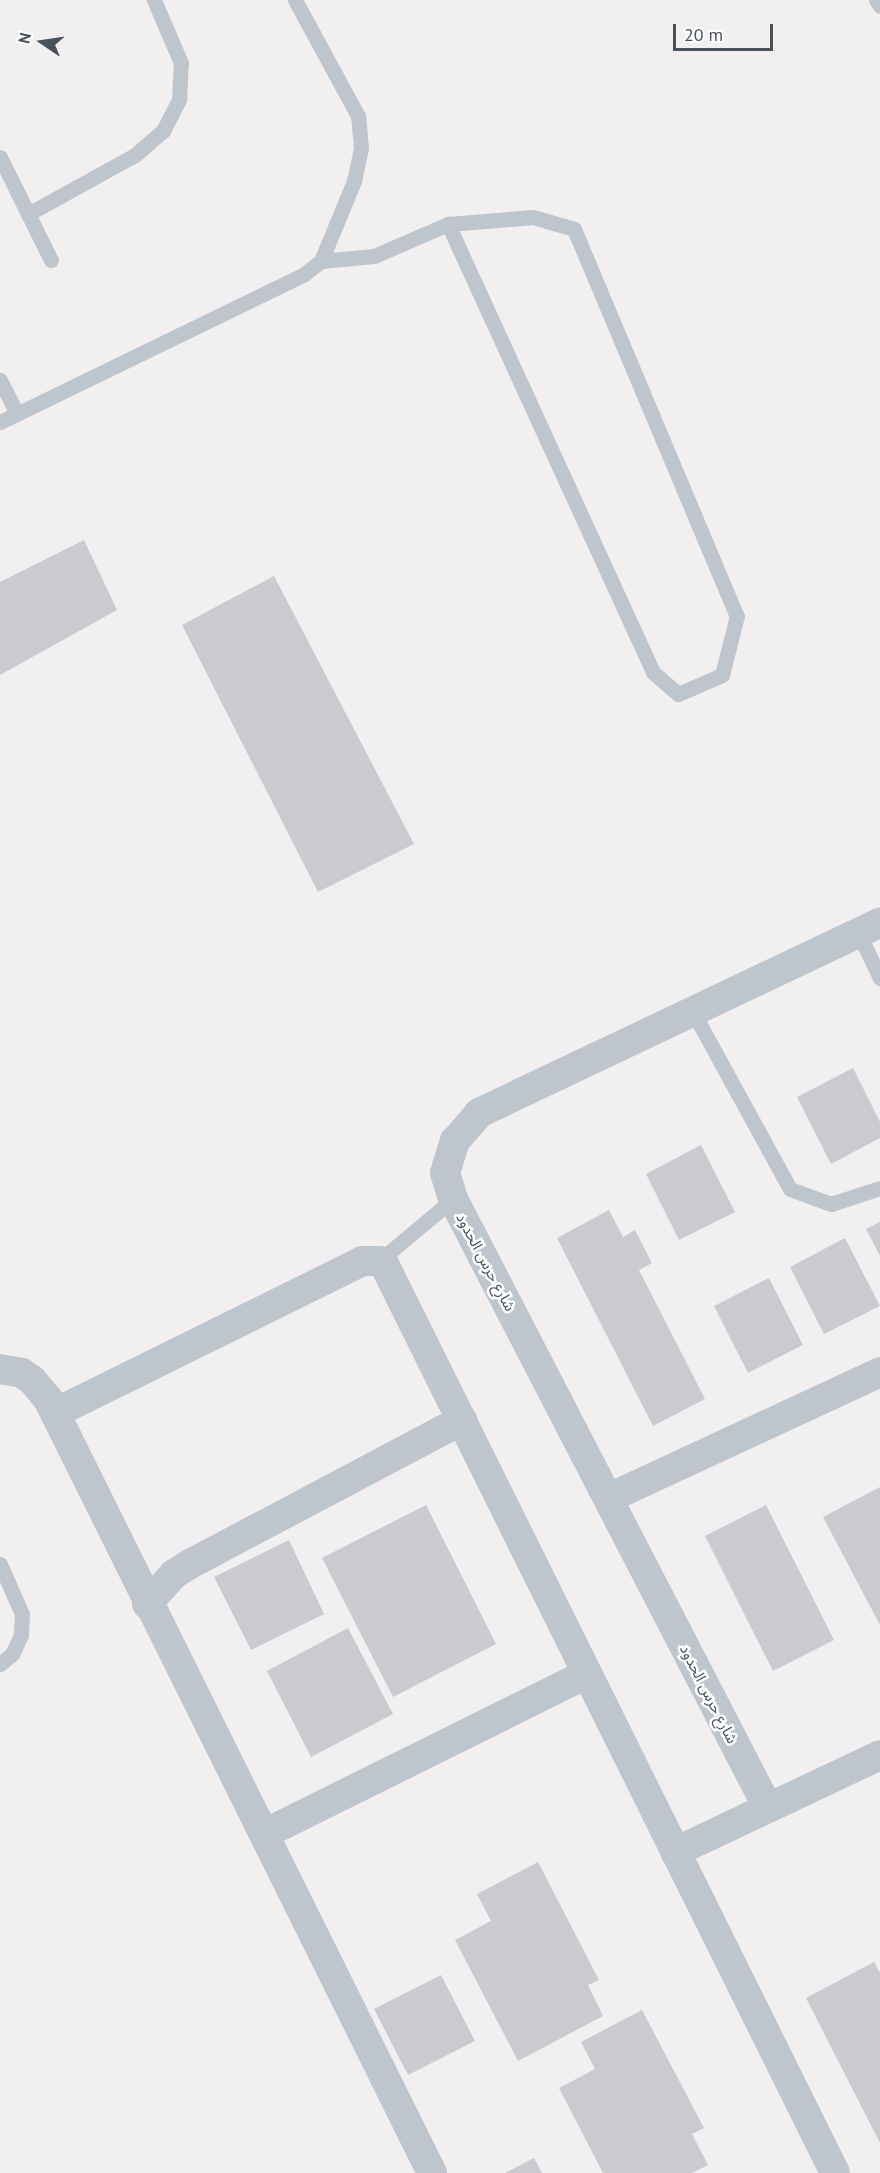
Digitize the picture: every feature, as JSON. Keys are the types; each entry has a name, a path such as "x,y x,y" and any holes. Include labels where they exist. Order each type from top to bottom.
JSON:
{"street":[{"name":"شارع حرس الحدود","path":"767,1806 453,1199 445,1173 454,1141 479,1113 869,928"},
{"path":"55,1413 362,1261 379,1261 392,1274 586,1674 835,2173"},
{"path":"0,1369 22,1373 42,1388 147,1604 432,2173"},
{"path":"609,1498 880,1372"},
{"path":"147,1604 174,1574 190,1564 462,1420"},
{"path":"264,1834 586,1674"},
{"path":"675,1851 880,1755"}],"lane":[{"path":"28,214 135,155 163,131 179,99 181,63 154,0"},
{"path":"0,422 303,275 321,261 354,182 361,147 358,116 294,0"},
{"path":"876,0 880,6"},
{"path":"0,157 51,260"},
{"path":"321,261 374,256 448,224 533,217 574,229 737,616 722,675 678,694 653,672 448,224"},
{"path":"0,380 17,414"},
{"path":"869,928 880,978"},
{"path":"692,1010 790,1190 831,1204 880,1188"},
{"path":"379,1261 453,1199"},
{"path":"0,1564 22,1614 21,1635 12,1654 0,1664"}],"building":[{"path":"84,540 117,610 0,675 0,582"},
{"path":"274,576 414,844 318,892 182,625"},
{"path":"853,1068 880,1122 880,1138 831,1164 797,1097"},
{"path":"701,1145 735,1212 679,1240 646,1174"},
{"path":"609,1210 623,1237 635,1230 652,1263 639,1270 705,1399 653,1426 557,1238"},
{"path":"880,1222 880,1256 866,1229"},
{"path":"845,1238 880,1306 824,1334 790,1267"},
{"path":"769,1278 803,1345 748,1373 714,1306"},
{"path":"880,1487 880,1625 823,1517"},
{"path":"426,1505 496,1644 393,1697 322,1558"},
{"path":"766,1505 834,1640 773,1671 705,1536"},
{"path":"289,1540 324,1614 251,1650 214,1577"},
{"path":"348,1628 393,1714 311,1757 267,1671"},
{"path":"538,1862 599,1980 588,1985 603,2016 518,2061 455,1940 491,1921 477,1894"},
{"path":"874,1962 880,1973 880,2143 806,1998"},
{"path":"441,1975 475,2041 408,2075 374,2009"},
{"path":"642,2010 704,2128 692,2134 708,2165 692,2173 603,2173 559,2088 595,2069 581,2042"},
{"path":"534,2158 542,2173 505,2173"}]}
